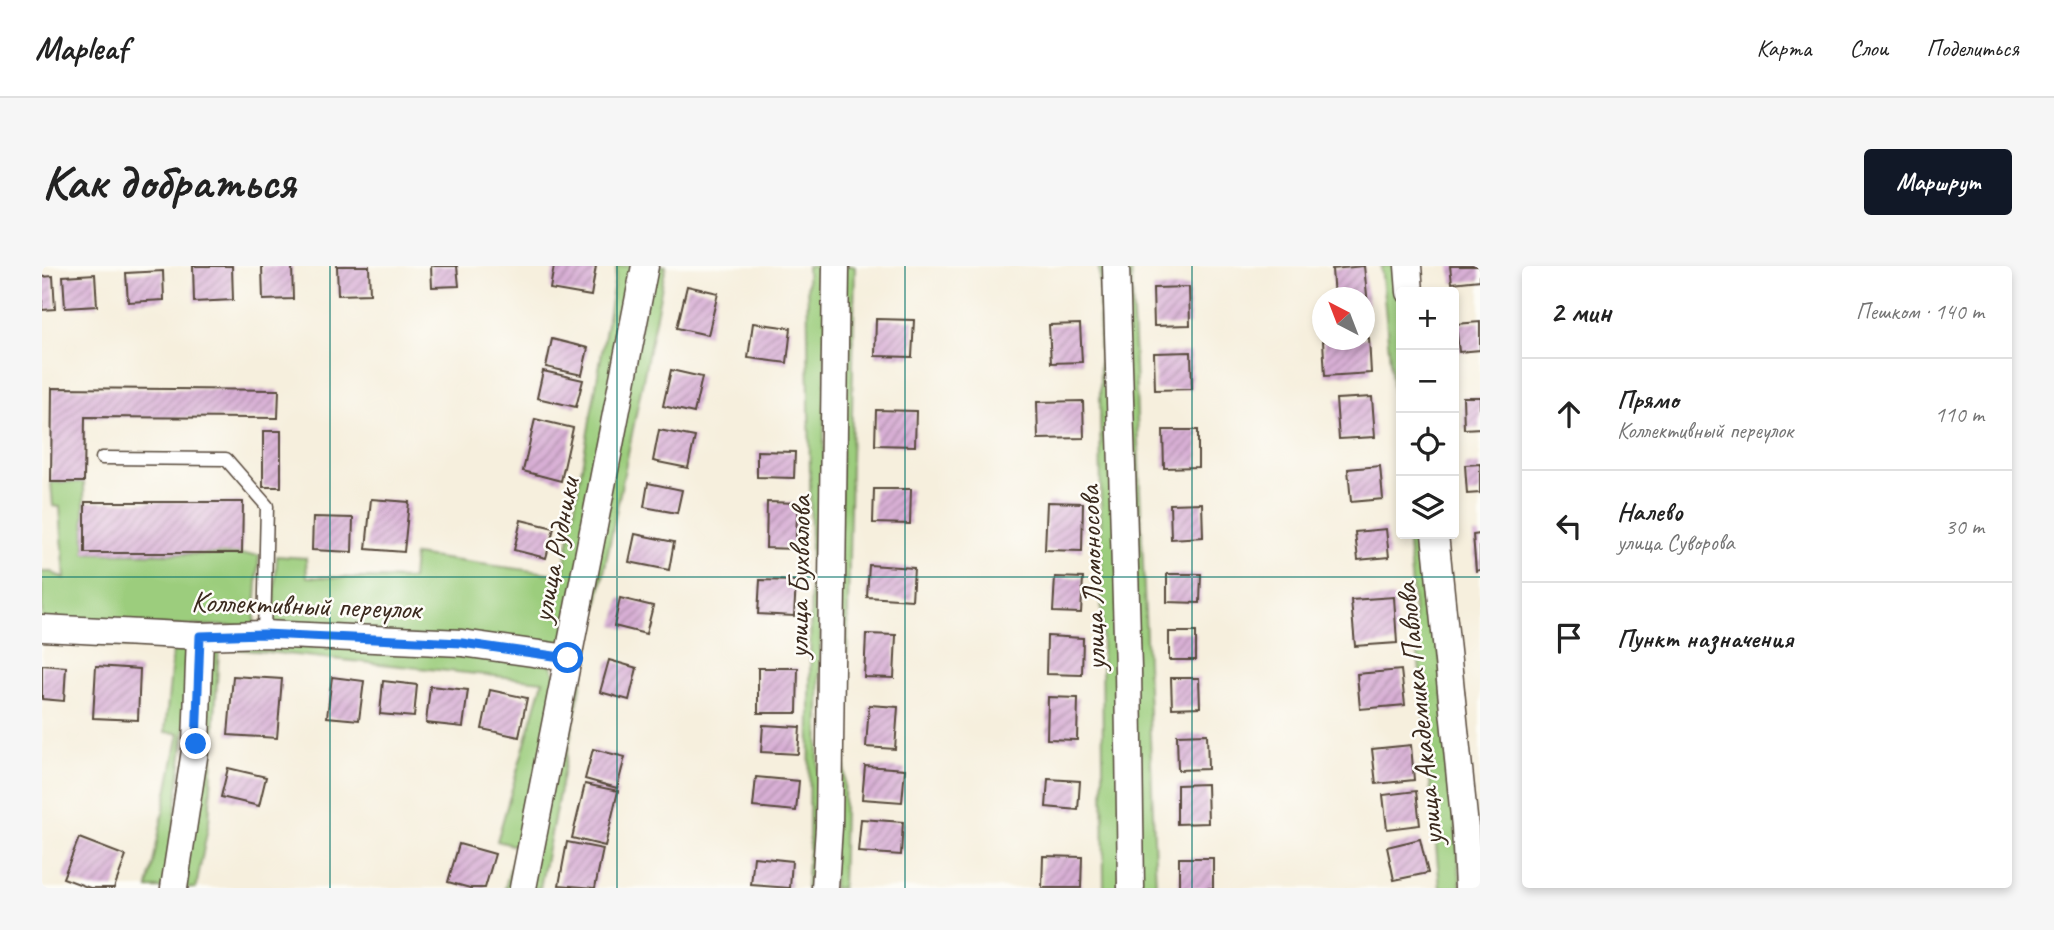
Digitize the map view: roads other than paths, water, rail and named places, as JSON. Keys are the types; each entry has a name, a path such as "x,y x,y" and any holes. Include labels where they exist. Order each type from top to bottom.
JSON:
{"street":[{"name":"улица Рудники","path":"523,888 645,266"},
{"name":"улица Бухвалова","path":"825,888 829,814 835,266"},
{"name":"улица Ломоносова","path":"1116,266 1129,683 1131,888"},
{"path":"1408,266 1410,287"},
{"name":"улица Академика Павлова","path":"1436,539 1465,827 1468,888"},
{"name":"Коллективный переулок","path":"42,628 200,636 264,634 462,643 568,658"},
{"path":"174,888 196,744 200,636"}],"lane":[{"path":"102,458 226,459 267,506 264,634"}]}
